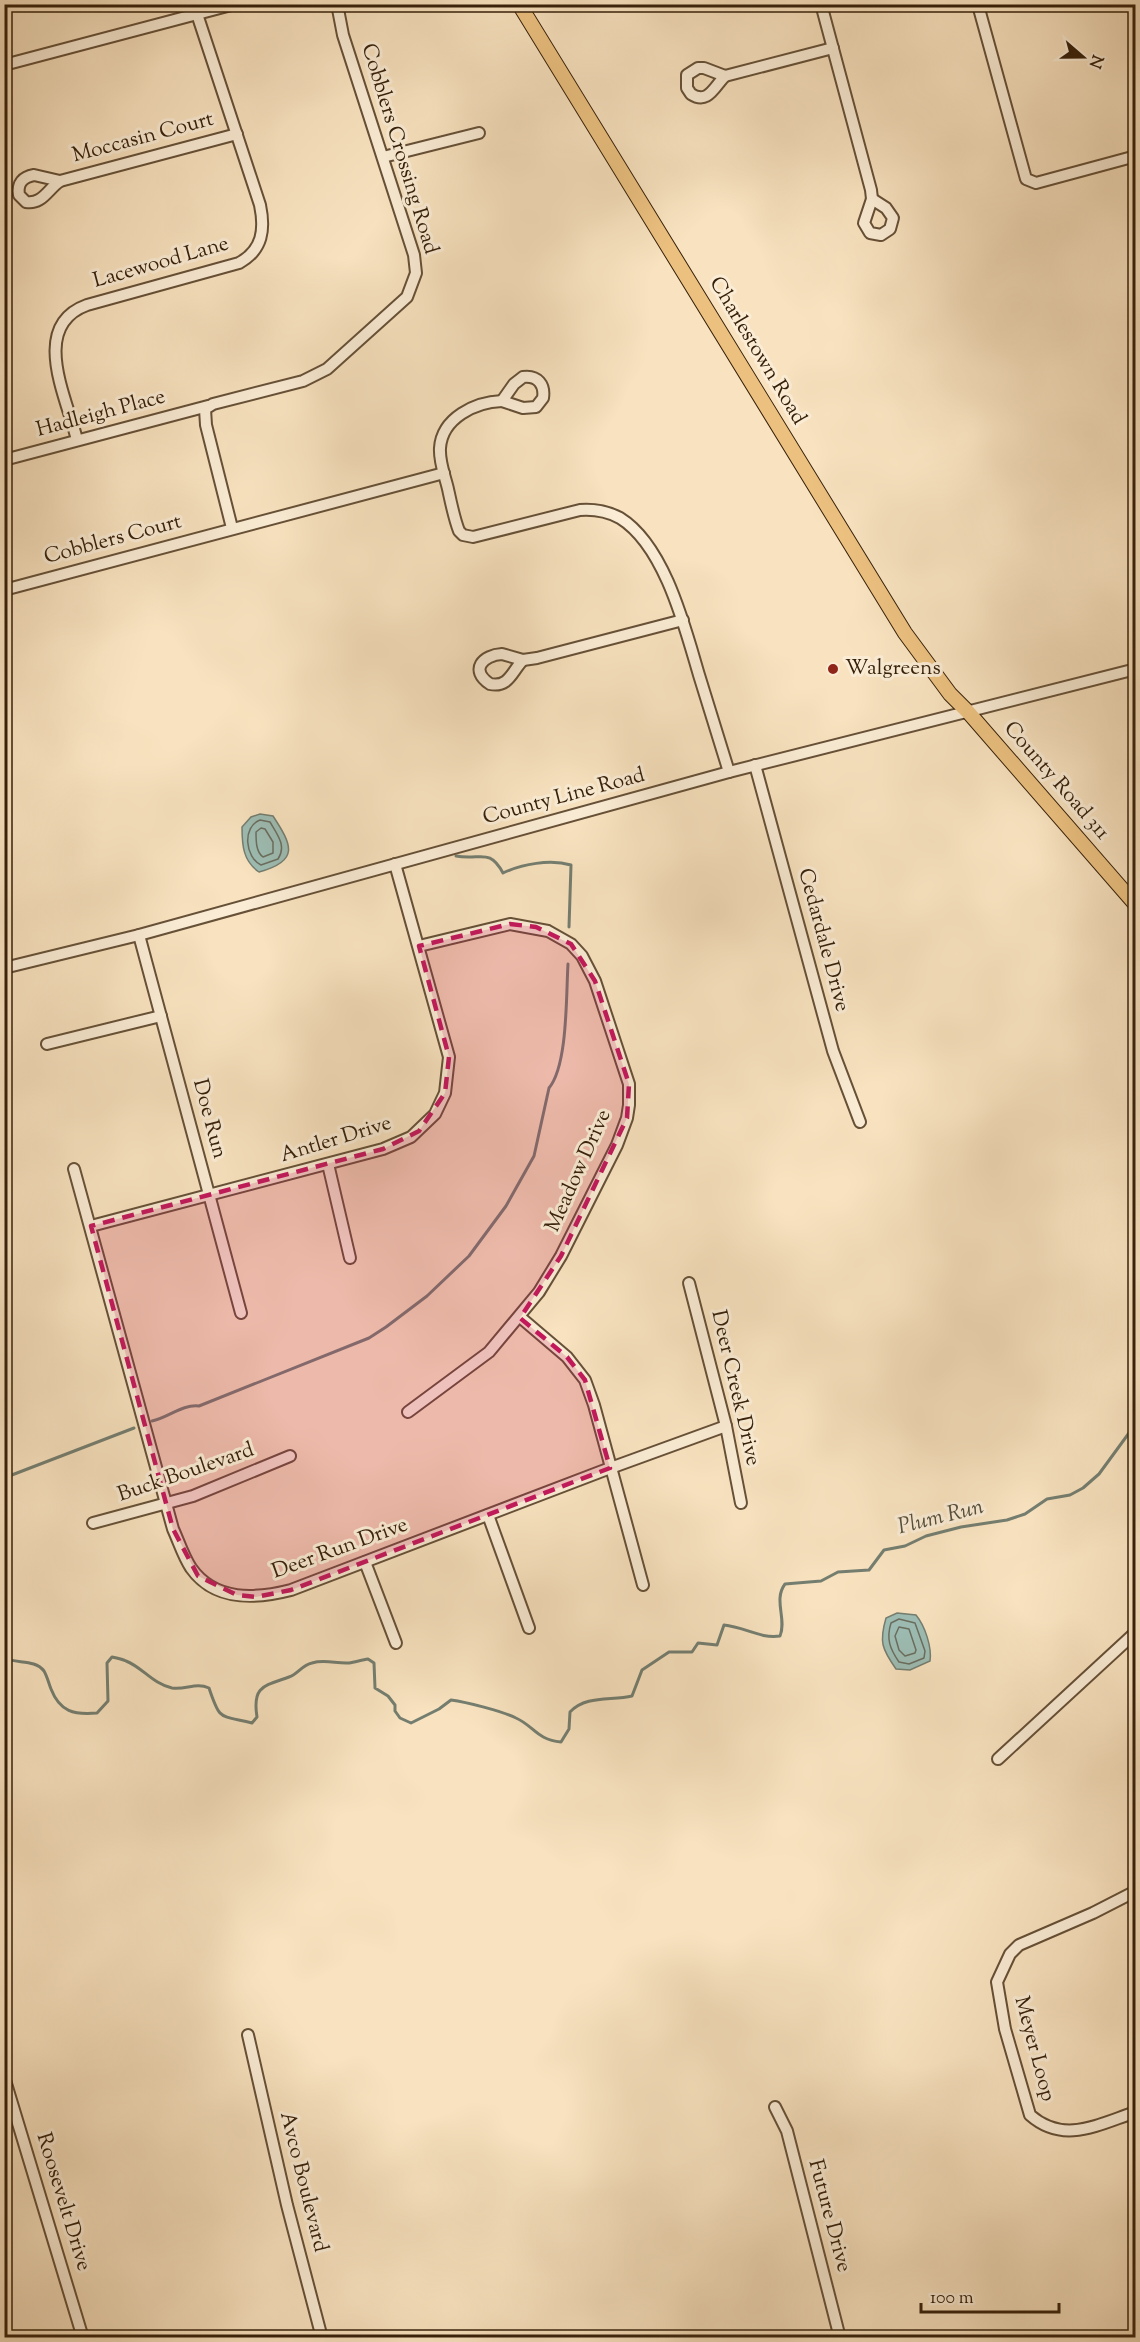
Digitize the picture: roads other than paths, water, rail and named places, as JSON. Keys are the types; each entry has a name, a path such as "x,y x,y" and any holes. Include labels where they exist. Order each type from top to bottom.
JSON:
{"main road":[{"name":"Charlestown Road","path":"519,4 872,582 930,668 950,694 969,712"},
{"name":"County Road 311","path":"969,712 1136,905"}],"street":[{"path":"4,65 235,4"},
{"name":"Cobblers Crossing Road","path":"208,406 303,381 320,374 358,344 407,297 416,273 414,255 343,35 337,4"},
{"path":"821,4 872,199"},
{"path":"1134,4 1136,11"},
{"path":"978,5 1014,145 1026,179 1036,183 1136,156"},
{"name":"Lacewood Lane","path":"77,440 54,348 57,332 65,318 87,305 239,263 254,252 259,243 263,225 260,205 197,14"},
{"path":"724,76 833,48"},
{"path":"383,157 479,133"},
{"name":"Moccasin Court","path":"60,181 237,134"},
{"path":"502,401 477,406 462,413 449,423 440,447 457,525 463,535 468,537 580,510 602,511 621,519 651,552 668,582 683,620 729,772"},
{"path":"208,406 204,418 232,528 444,473"},
{"name":"Hadleigh Place","path":"4,459 208,406"},
{"name":"Cobblers Court","path":"4,590 232,528"},
{"path":"523,660 683,620"},
{"name":"County Line Road","path":"4,968 139,935 755,765 1136,669"},
{"name":"Cedardale Drive","path":"755,765 832,1051 860,1122"},
{"name":"Antler Drive","path":"91,1226 383,1149 411,1137 435,1114 445,1094 449,1057 395,864"},
{"name":"Meadow Drive","path":"408,1412 482,1357 520,1317 539,1292 561,1256 616,1145 627,1118 629,1084 595,981 582,956 571,944 548,931 510,924 419,946"},
{"name":"Doe Run","path":"139,935 241,1313"},
{"path":"47,1044 161,1016"},
{"path":"328,1164 350,1258"},
{"name":"Deer Run Drive","path":"75,1169 173,1529 192,1568 208,1583 237,1595 256,1597 284,1592 726,1426"},
{"name":"Deer Creek Drive","path":"689,1283 726,1426 741,1503"},
{"path":"520,1317 567,1358 585,1380 594,1405 643,1585"},
{"name":"Buck Boulevard","path":"93,1523 166,1505 290,1456"},
{"path":"488,1515 529,1628"},
{"path":"365,1562 396,1643"},
{"path":"998,1759 1136,1632"},
{"name":"Meyer Loop","path":"1136,1891 1019,1945 1010,1954 997,1982 1005,2029 1030,2115 1040,2124 1067,2132 1136,2112"},
{"name":"Avco Boulevard","path":"248,2035 287,2205 322,2337"},
{"name":"Roosevelt Drive","path":"4,2078 83,2337"},
{"name":"Future Drive","path":"775,2107 786,2131 840,2337"}],"water":[{"path":"260,814 273,816 285,835 288,851 281,863 259,872 247,858 243,846 242,827 251,817"},
{"path":"897,1613 916,1615 929,1643 930,1661 910,1670 896,1669 883,1645 886,1618"}],"waterway":[{"path":"456,856 488,858 493,860 503,873 536,863 554,862 571,865 569,927"},
{"path":"152,1421 187,1407 199,1406 369,1338 427,1296 469,1256 506,1206 534,1156 549,1088 560,1063 563,1047 568,964"},
{"path":"4,1478 134,1428"},
{"name":"Plum Run","path":"4,1658 40,1667 59,1703 75,1712 97,1713 108,1701 107,1663 112,1657 132,1664 165,1686 209,1688 222,1715 252,1723 257,1717 258,1693 267,1685 292,1676 312,1663 322,1661 349,1663 368,1659 374,1663 375,1688 388,1696 395,1705 395,1711 400,1718 411,1723 439,1709 451,1700 510,1715 546,1739 561,1742 569,1729 570,1712 576,1707 591,1701 632,1696 642,1670 669,1652 692,1652 698,1643 717,1645 724,1625 766,1636 780,1636 782,1630 780,1596 785,1584 821,1581 838,1572 869,1570 884,1550 905,1546 926,1536 961,1527 1007,1520 1025,1514 1047,1499 1070,1495 1083,1488 1099,1474 1129,1433 1136,1429"}],"place":[{"name":"Walgreens","path":"833,669"}]}
